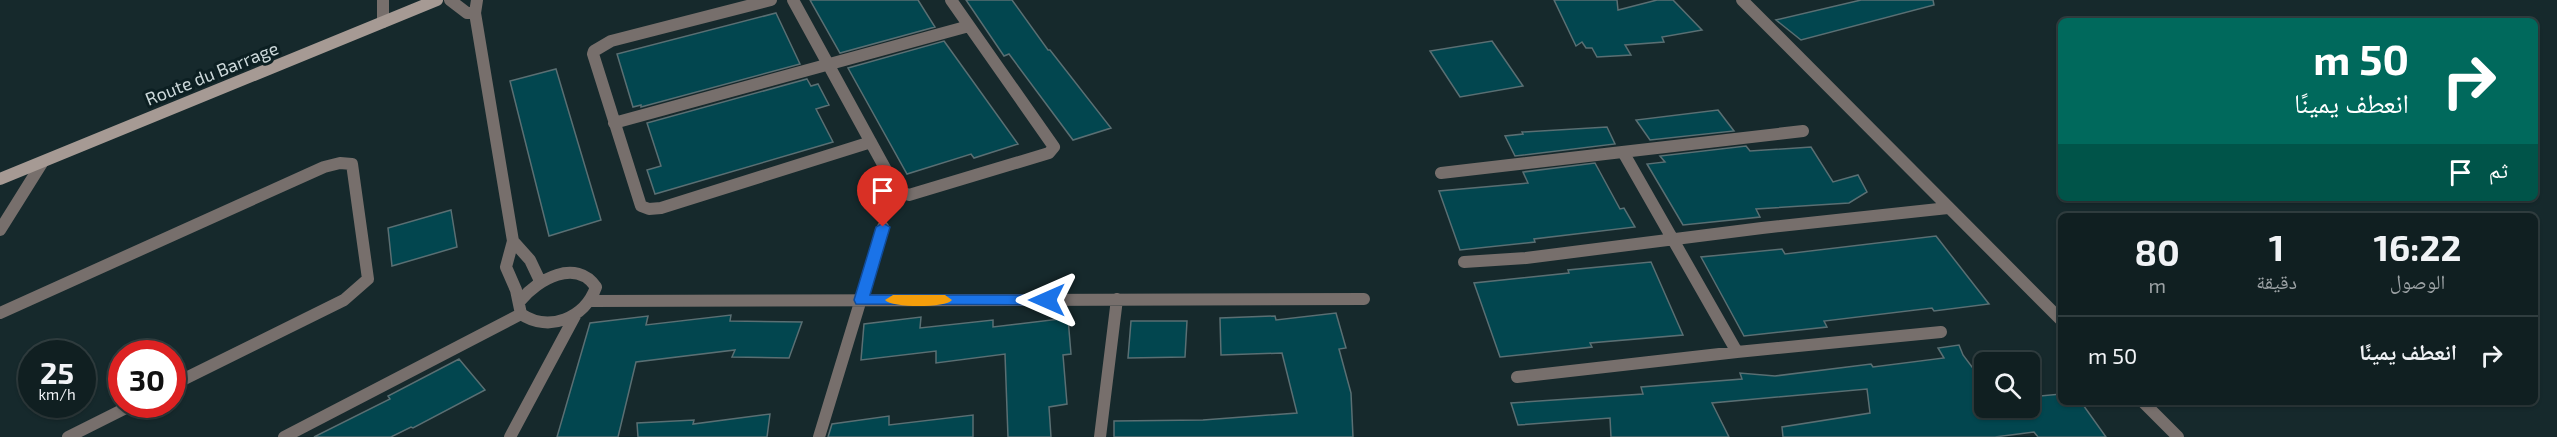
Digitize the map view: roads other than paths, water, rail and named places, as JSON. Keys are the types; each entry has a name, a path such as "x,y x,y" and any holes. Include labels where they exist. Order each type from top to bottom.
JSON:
{"main road":[{"name":"Route du Barrage","path":"0,180 437,0"}],"street":[{"path":"382,0 383,22"},
{"path":"450,0 467,13 475,13"},
{"path":"477,0 475,13 513,241 530,260 540,281"},
{"path":"771,0 611,41 598,47 593,54 639,203 644,208 661,208 871,142"},
{"path":"793,0 897,190 909,195 1052,152 1054,147 951,0"},
{"path":"1742,0 2058,317"},
{"path":"614,123 969,26"},
{"path":"1441,173 1803,131"},
{"path":"1623,152 1737,352"},
{"path":"0,230 42,163"},
{"path":"0,313 324,166 340,163 352,164 368,279 344,300 186,378"},
{"path":"1464,262 1526,258 1948,208"},
{"path":"819,437 883,227"},
{"path":"513,241 504,261 520,307 533,322 554,322 576,314"},
{"path":"284,437 520,307 524,294 540,281 572,273 588,277 596,287 591,301 576,314 510,437"},
{"path":"1100,437 1117,299"},
{"path":"591,301 1364,299"},
{"path":"1517,377 1941,332"},
{"path":"2147,405 2178,437"},
{"path":"68,437 108,417"}]}
